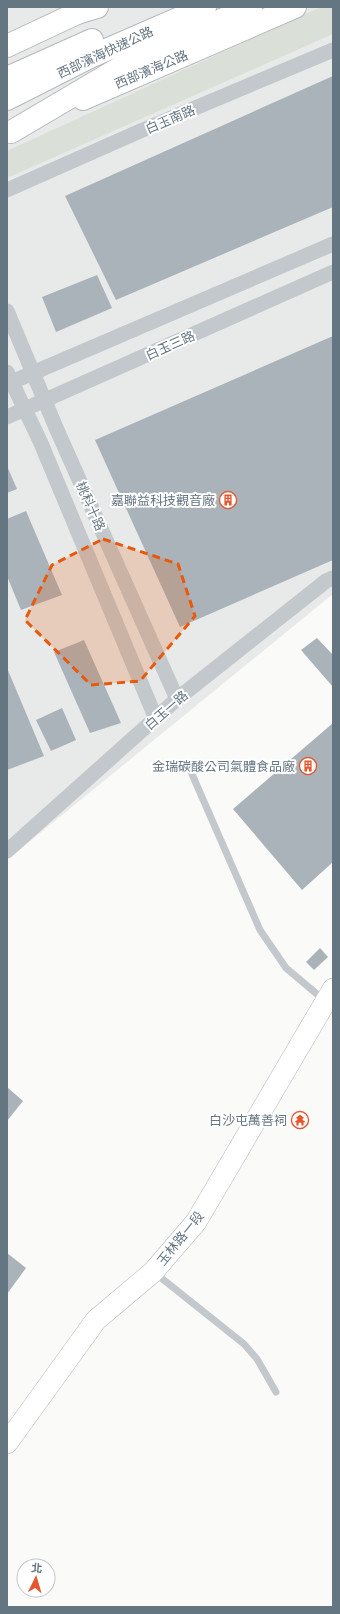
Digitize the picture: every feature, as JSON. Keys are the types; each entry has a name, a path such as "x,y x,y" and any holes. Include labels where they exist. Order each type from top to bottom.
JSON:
{"main road":[{"path":"7,46 83,10 98,7"},
{"name":"西部濱海快速公路","path":"7,78 166,7"},
{"name":"西部濱海快速公路","path":"7,99 90,57 204,7"},
{"path":"9,133 140,56 251,7"},
{"name":"西部濱海公路","path":"9,133 121,82 295,7"}],"street":[{"name":"白玉南路","path":"7,190 138,132 333,50"},
{"path":"9,379 33,373 333,244"},
{"name":"白玉三路","path":"7,417 333,272"},
{"name":"桃科十路","path":"7,311 44,400 177,699"},
{"name":"桃科十路","path":"9,379 25,409 43,449 156,719"},
{"name":"白玉一路","path":"7,851 177,699 326,581 333,578"},
{"name":"玉林路一段","path":"7,1443 96,1320 153,1272 196,1222 329,995"}],"lane":[{"path":"188,765 260,930 286,968 329,995"},
{"path":"153,1272 244,1344 257,1359 276,1392"}],"highlighted area":[{"path":"103,539 178,564 195,616 140,681 91,685 25,620 52,565"}],"shaded area":[{"path":"7,7 333,7 333,594 7,860"},
{"path":"321,7 333,7 333,34 7,178 7,151"}],"building":[{"path":"333,76 333,207 116,300 65,196"},
{"path":"97,275 112,308 56,332 42,297"},
{"name":"嘉聯益科技觀音廠","path":"333,336 333,560 180,627 95,440"},
{"path":"7,466 17,489 7,493"},
{"path":"26,511 62,595 21,610 7,576 7,519"},
{"path":"317,638 333,655 333,687 301,650"},
{"path":"84,640 121,723 90,733 54,652"},
{"path":"7,668 44,756 7,770"},
{"path":"62,708 76,740 51,751 36,720"},
{"name":"金瑞碳酸公司氣體食品廠","path":"333,723 333,862 302,890 233,809"},
{"path":"320,948 328,957 314,970 306,962"},
{"path":"7,1087 23,1101 7,1121"},
{"path":"7,1253 26,1268 7,1294"}],"place":[{"name":"嘉聯益科技觀音廠","path":"228,500"},
{"name":"金瑞碳酸公司氣體食品廠","path":"308,766"},
{"name":"白沙屯萬善祠","path":"300,1120"}]}
